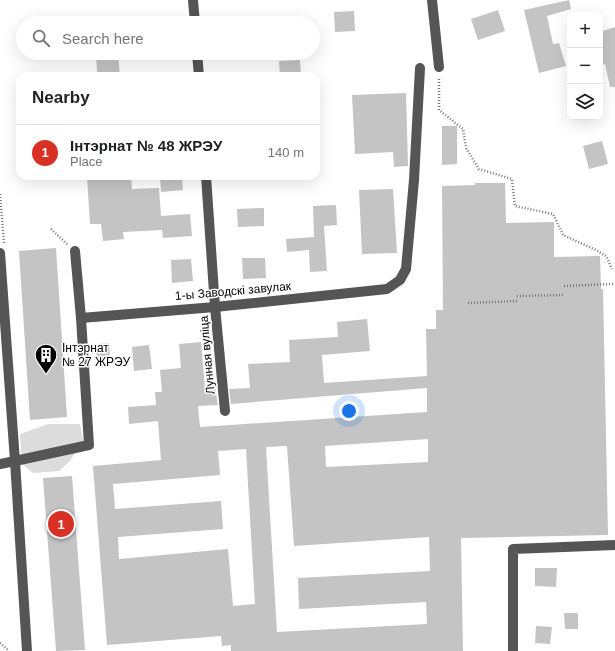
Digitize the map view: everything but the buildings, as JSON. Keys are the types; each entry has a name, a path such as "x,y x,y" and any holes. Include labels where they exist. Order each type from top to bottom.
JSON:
{"street":[{"path":"194,0 195,16"},
{"path":"432,0 439,67"},
{"path":"198,60 199,72"},
{"name":"1-ы Заводскі завулак","path":"81,318 215,307 387,289 400,280 406,269 414,180 420,68"},
{"name":"Лунная вуліца","path":"206,180 215,307 225,411"},
{"path":"0,464 89,445 75,251"},
{"path":"0,253 27,651"},
{"path":"513,651 513,549 615,545"}],"path":[{"path":"439,67 439,110 464,129 466,148 479,169 512,180 515,206 553,214 563,235 606,256 612,269"},
{"path":"51,229 75,251"},
{"path":"564,286 613,284"},
{"path":"517,296 565,295"},
{"path":"468,303 518,301"},
{"path":"0,643 9,651"}],"shaded area":[{"path":"48,424 80,424 83,440 70,461 59,471 33,473 22,464 20,434"}],"place":[{"name":"Інтэрнат № 27 ЖРЭУ","path":"46,374"},
{"name":"Інтэрнат № 48 ЖРЭУ","path":"61,524"}]}
